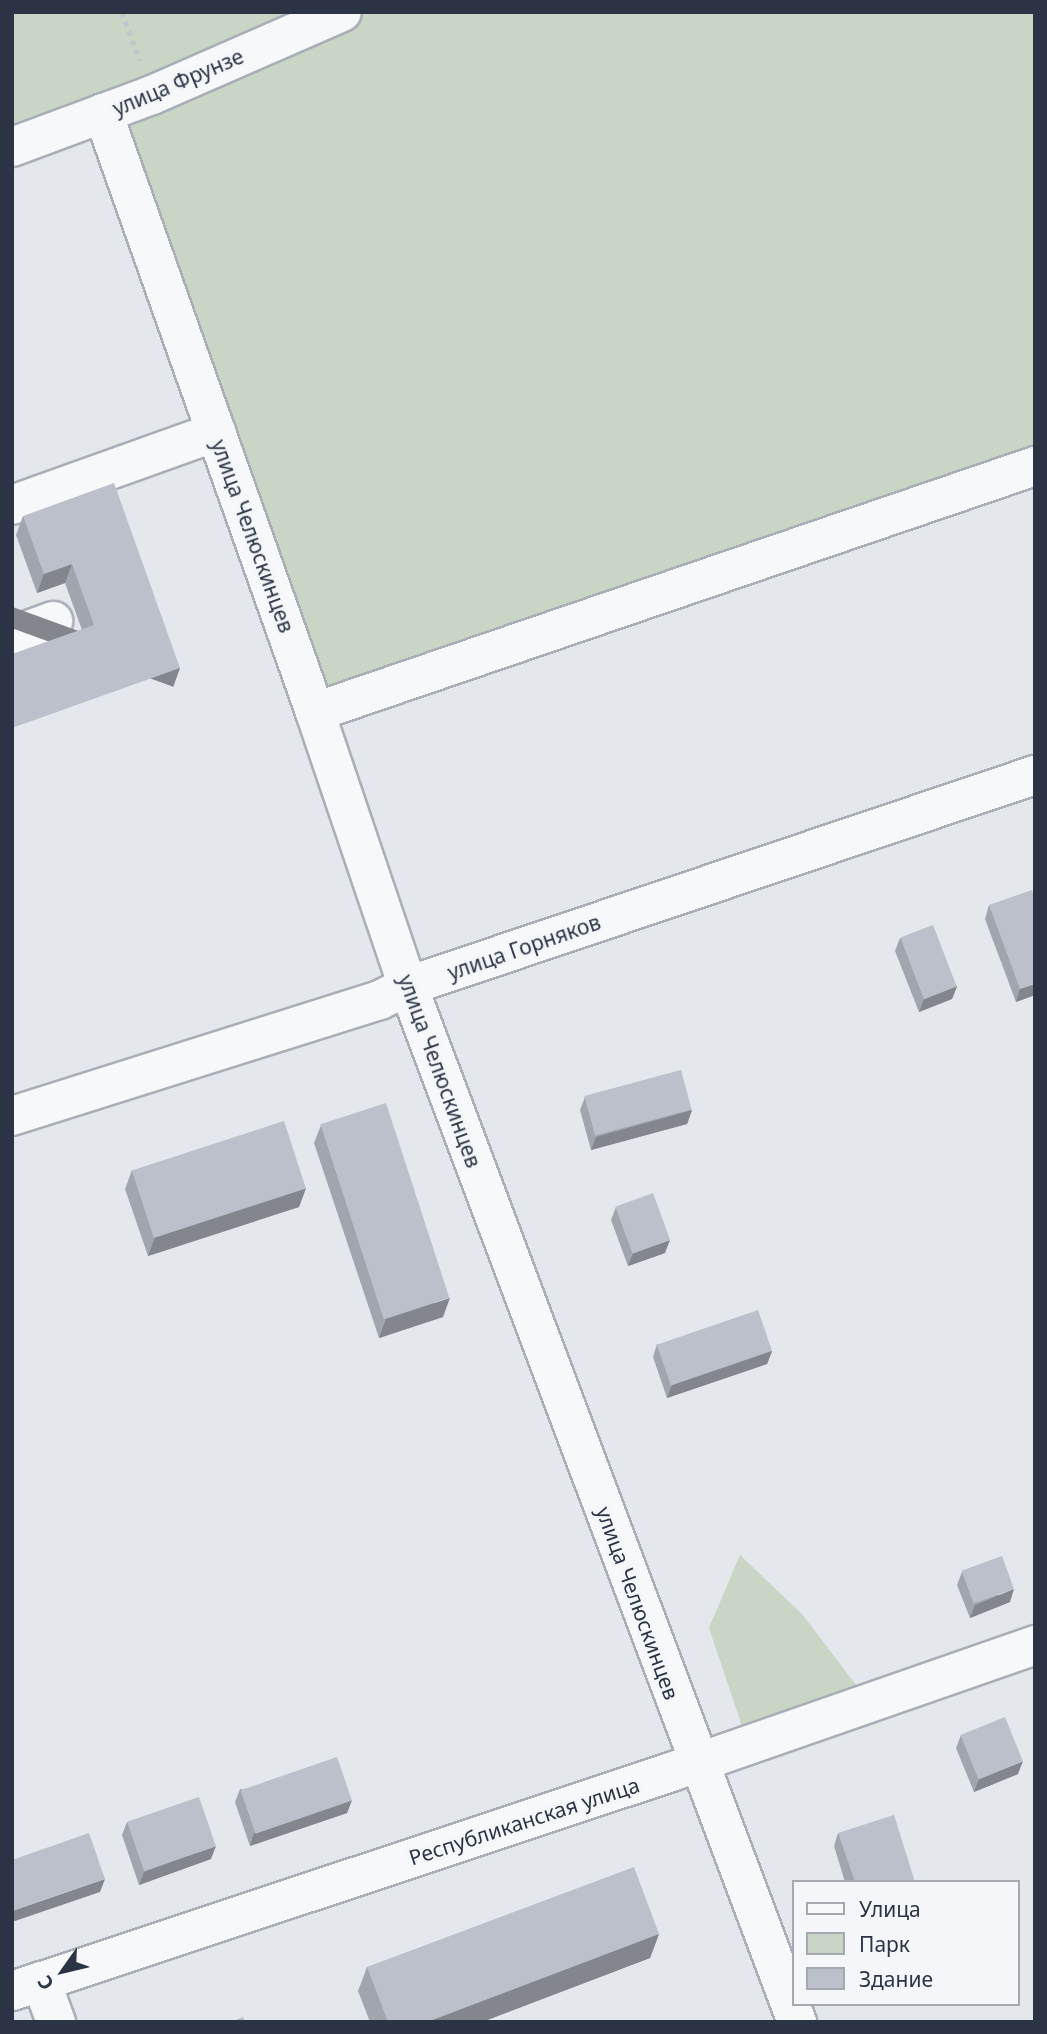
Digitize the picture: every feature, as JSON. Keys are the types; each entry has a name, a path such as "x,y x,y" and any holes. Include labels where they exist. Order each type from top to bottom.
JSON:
{"street":[{"name":"улица Фрунзе","path":"12,147 152,95 342,12"},
{"name":"улица Челюскинцев","path":"103,113 315,712 408,986 697,1762 797,2022"},
{"path":"12,505 216,432"},
{"path":"315,712 1035,466"},
{"path":"12,636 53,621"},
{"name":"улица Горняков","path":"12,1116 380,1000 408,986 1035,775"},
{"name":"Республиканская улица","path":"27,1986 697,1762 1035,1645"},
{"path":"27,1986 57,2022"}],"path":[{"path":"122,12 152,95"}],"green space":[{"path":"12,12 1035,12 1035,466 315,712 103,114 12,147"},
{"path":"740,1555 802,1614 869,1702 748,1744 709,1628"}],"building":[{"path":"114,483 180,668 12,728 12,654 94,625 72,564 44,574 23,516"},
{"path":"1032,890 1035,899 1035,984 1020,989 989,905"},
{"path":"933,925 957,987 924,999 900,938"},
{"path":"681,1070 692,1110 595,1135 584,1096"},
{"path":"386,1103 449,1298 384,1319 320,1124"},
{"path":"284,1121 306,1189 154,1238 132,1170"},
{"path":"653,1193 670,1240 633,1254 615,1207"},
{"path":"758,1310 772,1351 671,1385 657,1345"},
{"path":"1002,1556 1014,1589 974,1604 962,1571"},
{"path":"1005,1717 1023,1762 978,1779 960,1735"},
{"path":"337,1757 352,1800 256,1834 241,1790"},
{"path":"199,1797 216,1846 144,1871 127,1822"},
{"path":"894,1815 914,1880 854,1880 838,1833"},
{"path":"89,1833 105,1879 12,1911 12,1860"},
{"path":"634,1867 659,1934 427,2022 388,2022 367,1967"},
{"path":"243,2017 245,2022 231,2022"}]}
